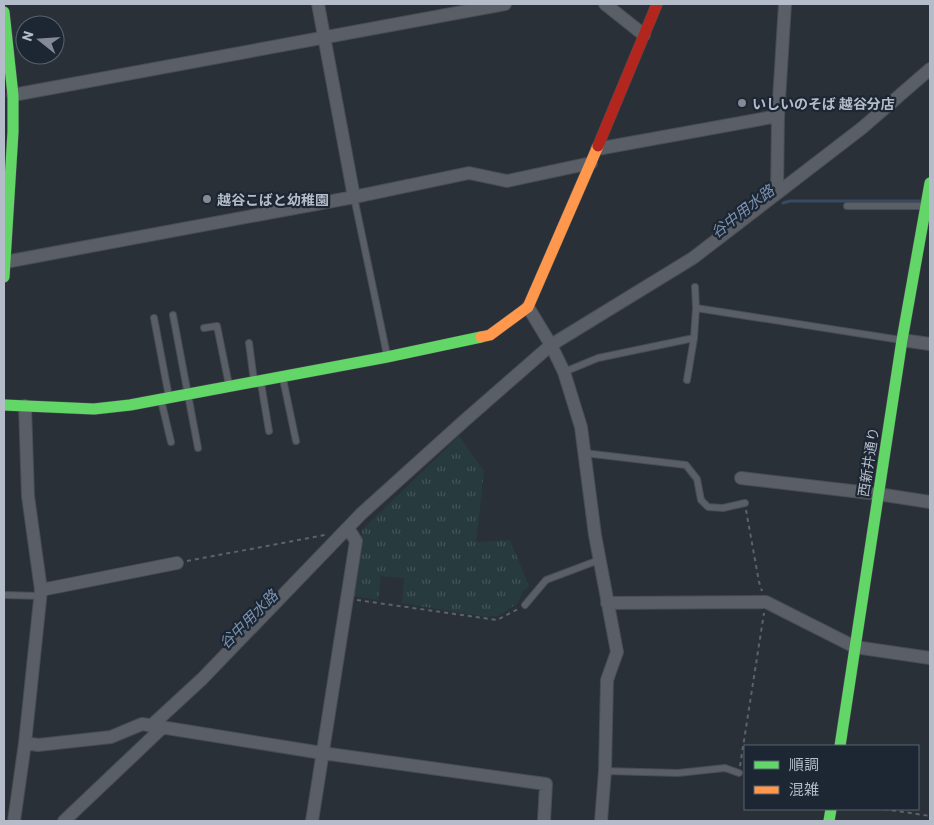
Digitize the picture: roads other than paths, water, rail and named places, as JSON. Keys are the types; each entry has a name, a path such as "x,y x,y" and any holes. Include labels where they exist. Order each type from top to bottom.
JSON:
{"street":[{"path":"318,4 354,197"},
{"path":"8,96 505,4"},
{"path":"605,4 644,35"},
{"path":"4,405 94,409 130,405 387,357 490,335 528,307 597,149 657,4"},
{"path":"777,193 778,116 785,4"},
{"path":"4,12 8,96 13,132 4,277"},
{"path":"64,821 348,528 464,421 551,345 693,258 862,128 930,69"},
{"path":"597,149 778,116"},
{"path":"4,262 354,197 469,173 507,181 591,163"},
{"name":"西新井通り","path":"840,745 902,340 930,183"},
{"path":"528,307 551,345 564,372 581,427 599,560 616,652 607,680 605,771 600,821"},
{"path":"902,340 930,344"},
{"path":"14,821 25,743 41,593 28,496 25,406"},
{"path":"741,478 930,502"},
{"path":"312,821 356,540 348,528"},
{"path":"41,593 177,562"},
{"path":"607,603 766,602 855,647 930,658"},
{"path":"25,743 38,745 111,737 142,724 322,753 546,784 544,821"}],"lane":[{"path":"354,197 387,357"},
{"path":"848,206 926,206"},
{"path":"687,380 694,338 696,308 694,287"},
{"path":"696,308 902,340"},
{"path":"173,315 198,448"},
{"path":"154,318 171,442"},
{"path":"204,328 217,326 230,387"},
{"path":"564,372 598,358 694,338"},
{"path":"249,343 269,431"},
{"path":"283,377 296,441"},
{"path":"584,453 686,465 696,479 701,500 708,507 723,508 744,503"},
{"path":"525,604 546,580 599,560"},
{"path":"4,595 41,593"},
{"path":"605,771 678,773 725,768 738,774"}],"waterway":[{"path":"783,203 790,201 922,201"}],"place":[{"name":"いしいのそば 越谷分店","path":"742,103"},
{"name":"越谷こばと幼稚園","path":"207,199"}],"water label":[{"name":"谷中用水路","path":"742,211"},
{"name":"谷中用水路","path":"248,619"}]}
